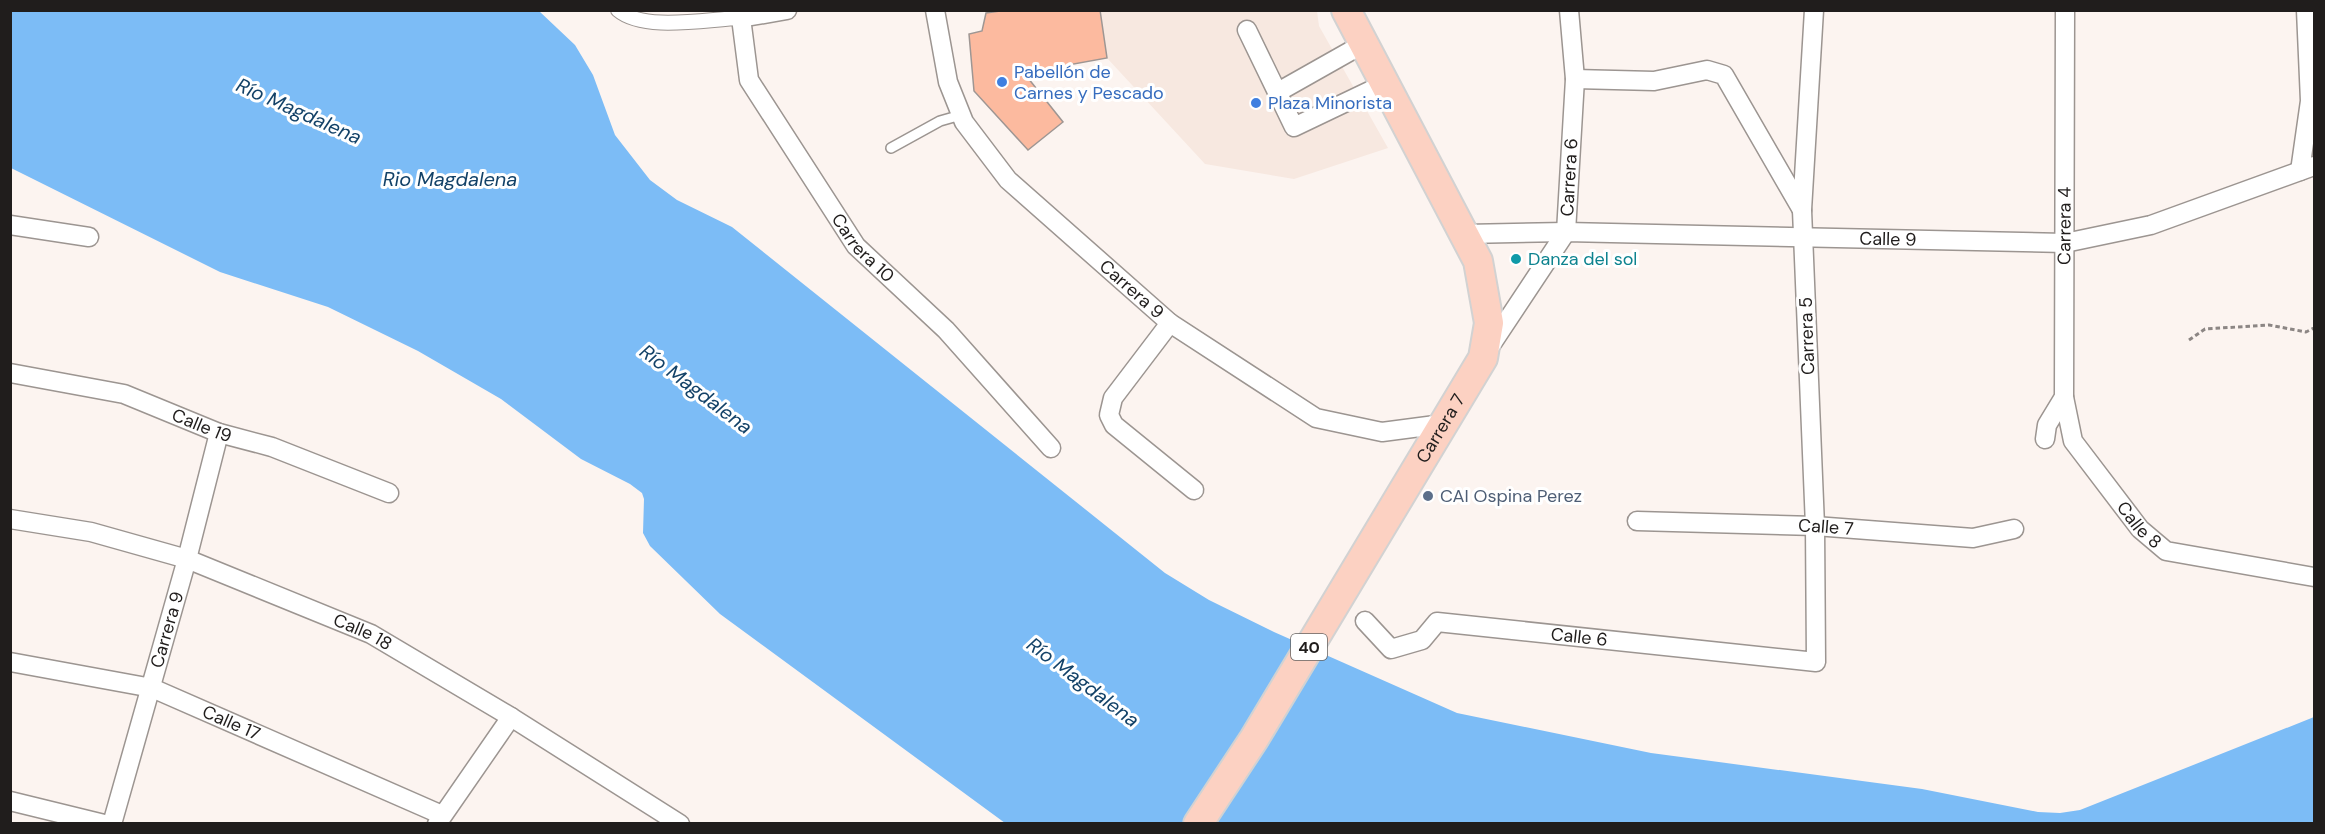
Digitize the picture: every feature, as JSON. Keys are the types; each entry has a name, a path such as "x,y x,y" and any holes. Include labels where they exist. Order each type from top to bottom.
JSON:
{"main road":[{"name":"Carrera 7","path":"1198,824 1254,739 1483,358 1489,323 1485,288 1478,261 1346,10"}],"street":[{"path":"618,10 627,17 646,23 787,10"},
{"name":"Carrera 9","path":"934,10 948,82 961,115 1008,180 1170,323 1316,418 1382,432 1443,424"},
{"name":"Carrera 6","path":"1483,358 1566,232 1575,79 1569,10"},
{"name":"Carrera 5","path":"1814,10 1802,210 1815,526 1816,662"},
{"name":"Carrera 4","path":"2064,397 2065,10"},
{"path":"2306,10 2310,101 2307,168"},
{"name":"Carrera 10","path":"740,14 749,80 856,246 946,330 1051,448"},
{"path":"1247,30 1294,127 1384,84"},
{"path":"1278,92 1363,44"},
{"path":"1575,79 1654,81 1707,70 1724,75 1802,210"},
{"name":"Calle 9","path":"1465,234 1566,232 2065,243 2151,225 2307,168"},
{"path":"10,225 89,237"},
{"path":"1170,323 1113,398 1109,415 1114,426 1194,490"},
{"name":"Calle 19","path":"10,373 124,394 219,433 272,447 389,493"},
{"path":"2045,439 2047,425 2064,397"},
{"name":"Calle 8","path":"2064,397 2073,441 2140,529 2166,551 2314,577"},
{"name":"Carrera 9","path":"112,824 152,688 219,433"},
{"name":"Calle 18","path":"10,519 91,532 187,559 370,634 511,717 680,824"},
{"name":"Calle 7","path":"1638,521 1815,526 1973,538 2014,529"},
{"name":"Calle 6","path":"1365,621 1391,649 1422,640 1437,622 1816,662"},
{"name":"Calle 17","path":"10,662 152,688 440,819"},
{"path":"440,819 511,717"},
{"path":"10,801 104,824"}],"lane":[{"path":"891,148 940,122 961,115"}],"path":[{"path":"2189,340 2205,329 2270,326 2306,332 2314,328"}],"shaded area":[{"name":"Plaza Minorista","path":"1100,11 1317,11 1319,26 1388,148 1294,179 1205,164 1107,58"}],"water":[{"name":"Rio Magdalena","path":"10,11 539,11 575,45 593,75 615,135 650,180 677,200 732,227 1165,573 1209,600 1274,632 1457,713 1651,753 1922,789 2038,812 2060,813 2080,810 2314,717 2314,823 1005,823 720,614 650,546 643,533 644,499 642,493 630,484 581,459 501,399 418,351 328,307 220,272 11,168"}],"building":[{"name":"Pabellón de Carnes y Pescado","path":"1007,10 1100,10 1107,58 1024,73 1063,122 1028,150 974,91 969,34 982,31 986,13"}],"place":[{"name":"Pabellón de Carnes y Pescado","path":"1002,82"},
{"name":"Plaza Minorista","path":"1256,103"},
{"name":"Danza del sol","path":"1516,259"},
{"name":"CAI Ospina Perez","path":"1428,496"}],"water label":[{"name":"Río Magdalena","path":"299,111"},
{"name":"Río Magdalena","path":"696,389"},
{"name":"Río Magdalena","path":"1083,682"}]}
